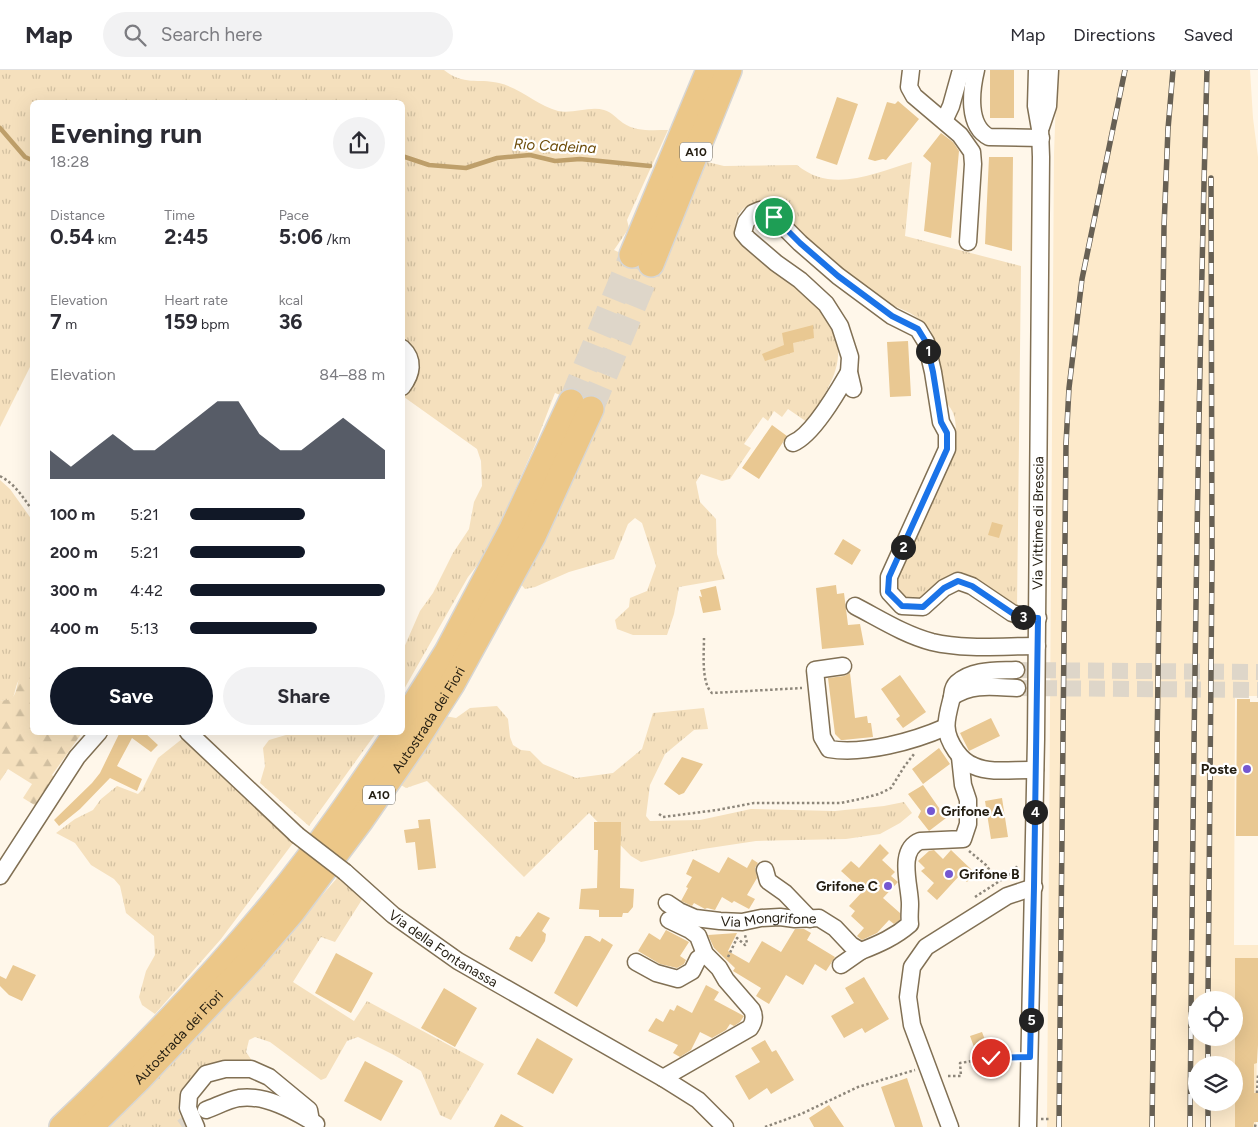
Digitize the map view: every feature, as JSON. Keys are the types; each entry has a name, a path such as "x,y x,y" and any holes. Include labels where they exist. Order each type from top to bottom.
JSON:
{"highway":[{"name":"A10","path":"642,260 709,70"},
{"name":"A10","path":"654,230 730,70"},
{"name":"Autostrada dei Fiori","path":"90,1127 153,1065 248,963 292,912 361,820 415,742 452,684 533,536 581,405 512,529 447,652 405,719"},
{"name":"Autostrada dei Fiori","path":"62,1127 102,1090 165,1026 231,953 324,836 395,735"}],"street":[{"path":"910,70 909,87 914,96 960,135 972,152 973,164 968,242"},
{"path":"944,122 951,106 961,70"},
{"path":"976,70 973,97 974,118 983,134 989,138 1040,134"},
{"name":"Via Vittime di Brescia","path":"1028,1127 1038,618 1040,134 1036,106 1037,70"},
{"name":"Via Vittime di Brescia","path":"1040,134 1048,106 1050,70"},
{"path":"853,388 849,372 850,357 840,326 826,304 800,280 776,263 748,239 744,232 746,222 753,213 760,210 768,212 838,276 892,316 918,329 926,342 941,422 947,433 947,449 889,577 888,592 902,606 923,607 944,588 958,581 972,586 1012,613 1024,617 1038,618"},
{"path":"405,352 412,366 405,381"},
{"path":"793,443 807,435 838,392 849,372"},
{"path":"855,606 915,636 933,642 953,645 1037,646"},
{"path":"843,666 815,670 822,737 828,749 839,751 866,750 928,735 946,726"},
{"path":"1016,670 978,672 958,683 952,689 946,726 949,741 960,757 975,767 990,770 1035,770"},
{"path":"952,697 968,688 980,686 1017,688"},
{"path":"0,876 77,757 96,735"},
{"name":"Via della Fontanassa","path":"191,735 297,835 345,872 392,915 458,961 698,1100 725,1127"},
{"path":"841,965 861,951 899,934 910,924 906,868 910,850 914,844 920,841 963,838 968,824 968,800 963,785 960,757"},
{"path":"765,870 768,881 785,893 810,919"},
{"path":"950,1127 912,1025 908,997 912,966 926,947 1007,896 1034,887"},
{"name":"Via Mongrifone","path":"667,903 695,918 704,919 742,922 761,918 819,918 861,951"},
{"path":"663,1078 750,1028 753,1024 754,1015 752,1010 726,980 719,968 705,954 698,936 669,920"},
{"path":"636,962 656,973 678,980 692,971 698,959 705,954"},
{"path":"196,1127 188,1108 189,1095 206,1074 225,1068 251,1069 269,1077 309,1110 315,1124"},
{"path":"206,1110 239,1098 254,1098 280,1106 315,1124"},
{"path":"725,1127 737,1127"}],"path":[{"path":"0,476 8,480 16,488 30,507"},
{"path":"704,638 704,675 708,689 712,694 816,687"},
{"path":"659,814 663,818 754,803 842,803 879,794 892,788 904,767 928,735"},
{"path":"963,838 971,854 986,865 1007,896"},
{"path":"719,968 727,958 737,938 745,944 747,943 746,938"},
{"path":"947,1071 949,1077 961,1076 960,1063 991,1058 1030,1057"},
{"path":"764,1127 801,1114 858,1087 917,1069"},
{"path":"1257,1093 1258,1074"},
{"path":"1256,1122 1256,1127"}],"shaded area":[{"path":"1057,70 1250,70 1258,157 1258,696 1235,696 1234,945 1258,945 1256,1127 1047,1127 1054,154"}],"green space":[{"path":"0,70 444,70 464,80 507,85 558,111 570,112 599,109 607,111 633,128 668,130 627,220 629,228 614,250 657,270 703,161 724,166 797,165 810,174 839,180 853,179 912,162 905,236 1021,266 1017,610 967,578 917,600 905,599 897,591 896,575 955,444 954,416 945,402 931,331 924,322 888,303 807,242 774,206 757,202 742,210 737,217 735,225 736,234 741,244 809,296 831,325 838,353 832,380 807,422 788,409 782,417 774,411 768,421 763,417 744,444 751,448 730,479 722,481 701,474 696,482 700,502 716,519 717,554 725,579 679,587 674,614 667,635 633,635 617,629 615,620 629,607 630,598 647,591 656,566 642,523 635,518 628,524 614,559 569,572 535,587 525,589 519,582 597,409 555,393 535,445 487,553 468,577 405,687 405,645 420,611 433,593 453,553 469,529 474,502 482,486 481,461 477,449 405,398 416,374 418,359 416,352 405,340 405,100 30,100 30,367 0,427"},
{"path":"0,480 10,489 30,517 30,667 19,680 13,697 5,701 0,700"},
{"path":"30,667 30,735 81,735 52,775 56,779 36,806 23,798 32,784 8,769 0,781 0,700 12,698 20,676"},
{"path":"497,706 508,719 513,745 521,750 530,751 543,764 576,778 613,773 642,749 653,713 704,708 708,729 694,730 665,754 650,785 646,816 650,821 700,820 751,809 835,811 904,802 912,813 900,823 880,834 846,839 756,841 703,849 641,862 631,856 589,813 524,877 427,781 406,788 401,785 445,716 456,718 470,708"},
{"path":"286,735 375,735 309,826 260,783 265,766 263,748 269,740"},
{"path":"182,739 293,843 221,939 155,1014 142,1005 139,997 146,971 155,955 154,936 126,913 120,886 114,879 91,865 75,843 56,833 75,819 93,810 101,799 117,786 138,794 142,790 158,758"},
{"path":"338,877 363,898 335,942 321,937 293,982 354,1021 367,1001 484,1064 451,1120 440,1115 421,1071 358,1037 347,1041 326,1078 321,1080 270,1042 255,1037 249,1040 246,1052 255,1065 207,1067 191,1078 181,1090 178,1110 185,1127 107,1127 211,1022"}],"building":[{"path":"990,70 1014,70 1014,118 990,118"},
{"path":"837,97 858,104 837,165 816,158"},
{"path":"898,101 919,119 886,160 875,161 868,159 887,102 895,104"},
{"path":"941,133 953,142 959,151 951,238 924,231 931,163 923,156"},
{"path":"989,157 1013,157 1012,251 985,244"},
{"path":"813,325 814,338 793,343 794,352 765,361 762,354 784,345 782,333"},
{"path":"908,341 911,396 890,397 887,342"},
{"path":"772,425 787,436 759,479 742,468"},
{"path":"992,522 1003,525 999,538 988,535"},
{"path":"843,539 861,550 852,565 834,554"},
{"path":"836,585 837,594 844,593 848,625 860,624 864,645 822,649 816,588"},
{"path":"716,586 721,610 703,613 699,596 702,597 700,590"},
{"path":"850,673 855,718 867,716 868,723 871,723 873,737 841,740 835,734 828,678 844,676"},
{"path":"900,675 926,712 903,728 896,719 900,716 881,689"},
{"name":"Poste","path":"1237,699 1250,699 1250,702 1258,702 1258,836 1236,836"},
{"path":"991,718 1000,736 969,751 960,733"},
{"path":"119,735 147,735 158,745 151,752 132,738 117,766 142,779 137,791 110,778 80,809 59,826 54,820 100,773"},
{"path":"939,748 950,764 923,784 912,769"},
{"path":"682,757 703,764 684,793 679,795 664,784"},
{"name":"Grifone A","path":"923,785 946,818 929,831 918,817 921,811 908,794"},
{"path":"1002,798 1008,837 991,839 985,801"},
{"path":"430,819 436,868 418,870 415,842 406,843 404,830 419,828 418,820"},
{"path":"594,822 621,822 620,888 634,889 633,907 628,913 623,913 622,917 599,917 599,910 579,909 581,889 597,888 598,850 594,850"},
{"path":"880,844 889,853 882,860 895,872 891,876 898,882 883,898 900,913 900,920 894,924 889,920 877,933 862,940 857,936 864,928 851,916 855,911 849,906 863,891 841,871 851,861 859,868"},
{"name":"Grifone B","path":"934,850 943,859 951,850 975,873 967,882 960,875 937,900 927,891 934,883 921,871 925,868 918,861 929,851"},
{"path":"728,857 747,868 752,859 758,863 755,868 757,878 747,895 755,899 749,909 722,897 715,910 705,909 694,903 692,906 681,901 692,877 686,874 693,859 719,873"},
{"path":"538,912 550,918 542,931 546,934 545,941 532,962 509,949 516,936 520,937"},
{"path":"795,929 804,929 811,933 807,940 835,957 826,971 815,964 803,985 786,975 769,1004 756,996 761,988 733,971 735,968 714,948 708,935 737,933 728,951 749,963 762,941 781,952"},
{"path":"666,930 689,942 680,956 686,960 684,964 677,968 660,964 638,951 649,933 660,940"},
{"path":"585,936 590,936 600,942 602,938 613,945 577,1007 554,993"},
{"path":"336,953 373,973 351,1013 315,993"},
{"path":"1235,958 1258,958 1258,1045 1257,1063 1254,1064 1254,1093 1258,1093 1258,1122 1254,1122 1253,1127 1235,1127 1235,1111 1243,1111 1243,1056 1235,1056 1235,1046 1243,1046 1243,991 1235,991"},
{"path":"13,965 36,975 22,1001 9,995 0,986 0,976 6,979"},
{"path":"864,977 889,1019 865,1033 862,1028 844,1038 831,1016 854,1003 845,988"},
{"path":"706,985 719,992 714,1000 744,1016 740,1022 734,1026 730,1024 726,1030 712,1038 700,1032 691,1050 680,1057 673,1053 678,1045 648,1031 656,1018 663,1022 670,1009 674,1011 677,1005 692,1013"},
{"path":"444,988 477,1008 455,1047 421,1028"},
{"path":"982,1032 987,1045 993,1043 997,1055 978,1058 970,1036"},
{"path":"537,1038 573,1059 553,1094 517,1074"},
{"path":"765,1040 772,1052 776,1050 794,1080 771,1094 767,1088 749,1100 735,1076 760,1062 751,1048"},
{"path":"365,1061 403,1081 381,1121 344,1101"},
{"path":"907,1078 923,1127 895,1127 881,1087"},
{"path":"829,1105 844,1127 814,1127 809,1118"},
{"path":"501,1114 524,1127 494,1127"}],"waterway":[{"name":"Rio Cadeina","path":"0,128 25,157 30,159"},
{"name":"Rio Cadeina","path":"405,157 429,165 466,168 497,158 530,155 555,161 580,159 650,166"}],"tunnel":[{"path":"571,402 632,255"},
{"path":"591,409 651,264"},
{"path":"1016,670 1258,672"},
{"path":"1017,688 1258,690"},
{"path":"182,1127 204,1111"}],"railway":[{"path":"1059,1127 1066,444 1069,388 1082,279 1125,70"},
{"path":"1152,1127 1164,227 1168,129 1173,70"},
{"path":"1190,1127 1196,598 1207,70"},
{"path":"1208,991 1212,563 1211,178"},
{"path":"1208,1046 1208,1056"},
{"path":"1208,1111 1208,1127"}],"place":[{"name":"Poste","path":"1247,769"},
{"name":"Grifone A","path":"931,811"},
{"name":"Grifone B","path":"949,874"},
{"name":"Grifone C","path":"888,886"}],"route":[{"path":"774,217 838,276 892,316 918,329 926,342 941,422 947,433 947,449 889,577 888,592 902,606 923,607 944,588 958,581 972,586 1012,613 1024,617 1038,618 1030,1057 991,1058"}]}
